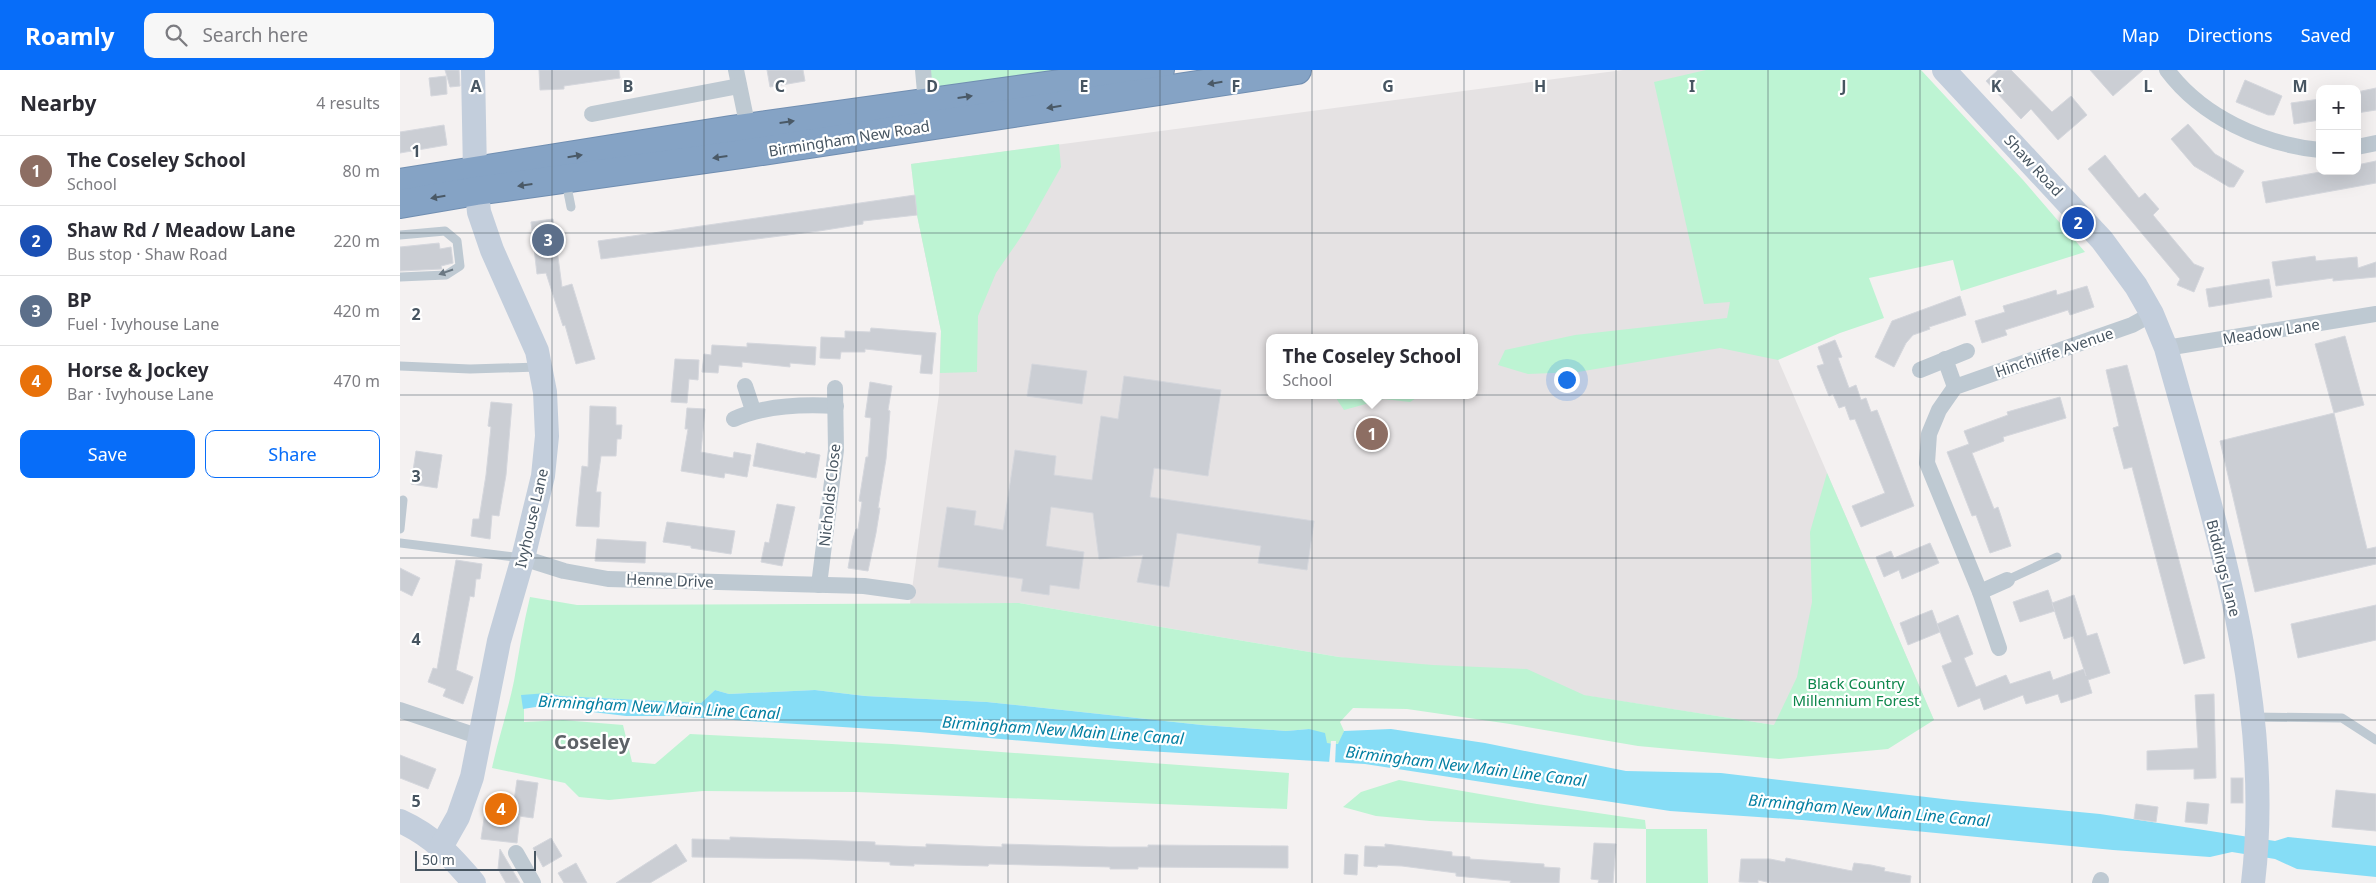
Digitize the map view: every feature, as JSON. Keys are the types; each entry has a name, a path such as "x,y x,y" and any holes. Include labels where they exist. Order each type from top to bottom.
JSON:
{"highway":[{"name":"Birmingham New Road","path":"927,114 1160,70"},
{"name":"Birmingham New Road","path":"400,204 475,182 750,140 927,114 1297,70"},
{"name":"Birmingham New Road","path":"400,183 565,179 750,140"}],"street":[{"name":"Ivyhouse Lane","path":"441,847 458,817 472,777 499,641 524,558 543,476 547,436 545,392 541,367 505,269 482,222 475,182 473,70"},
{"path":"736,70 750,140"},
{"path":"923,70 927,114"},
{"name":"Shaw Road","path":"1944,70 2102,240 2136,286 2152,314"},
{"path":"2166,70 2195,99 2222,118 2257,135 2300,148 2316,150"},
{"path":"592,114 740,86"},
{"path":"2361,146 2376,143"},
{"name":"Biddings Lane","path":"2152,314 2166,348 2225,567 2250,682 2257,829 2254,877"},
{"name":"Hinchliffe Avenue","path":"1955,387 2132,325 2152,314"},
{"name":"Meadow Lane","path":"2166,348 2376,314"},
{"path":"1920,370 1967,351"},
{"path":"1945,359 1955,387 1939,410 1929,434 1927,463 1980,592 1999,648"},
{"path":"745,386 753,410"},
{"name":"Nicholds Close","path":"819,585 836,450 835,388"},
{"path":"734,419 753,410 810,404 836,406"},
{"name":"Henne Drive","path":"524,558 564,570 608,579 864,586 908,592"},
{"path":"1980,592 2007,580"},
{"path":"400,710 480,738"},
{"path":"400,821 423,832 441,847 474,883"},
{"path":"516,853 533,883"}],"lane":[{"path":"565,179 571,207"},
{"path":"400,235 445,231 457,241 460,266 446,275 400,277"},
{"path":"400,366 470,369 541,367"},
{"path":"400,529 403,500"},
{"path":"400,543 524,558"},
{"path":"2007,580 2057,557"},
{"path":"2253,718 2342,718 2376,740"}],"shaded area":[{"path":"1623,70 1709,70 1767,334 1934,720 1774,725 1339,657 1019,603 910,604 939,394 941,331 917,215 911,164"}],"green space":[{"path":"923,70 1134,70 926,103"},
{"path":"1706,70 1921,70 2023,180 2085,252 1961,291 1953,260 1869,278 1884,318 1840,333 1778,360 1720,348 1578,372 1528,374 1498,365 1505,350 1575,335 1727,318 1730,302 1704,304 1654,82"},
{"path":"1059,144 1061,167 1025,231 996,273 978,316 977,372 940,373 941,331 917,215 911,164"},
{"path":"1337,399 1384,399 1344,410"},
{"path":"1384,399 1415,399 1410,402"},
{"name":"Black Country Millennium Forest","path":"1827,473 1934,720 1888,749 1779,759 1638,746 1407,709 1353,708 1340,722 1344,731 1339,744 1327,743 1309,729 1286,731 1202,725 987,702 865,696 815,690 729,694 715,690 701,703 561,696 548,693 524,701 524,722 563,720 623,725 632,762 655,764 690,734 892,744 1289,773 1287,809 856,792 703,791 609,800 579,797 565,783 492,768 512,692 530,597 577,605 1019,603 1339,657 1433,665 1527,669 1584,695 1774,725 1797,677 1812,602 1810,532"},
{"path":"1399,780 1537,804 1645,820 1646,829 1430,821 1376,816 1343,807 1361,792"},
{"path":"1646,829 1707,829 1708,883 1646,883"}],"water":[{"name":"Birmingham New Main Line Canal","path":"715,690 729,694 815,690 865,696 987,702 1202,725 1286,731 1309,729 1325,733 1327,743 1338,744 1344,731 1391,729 1485,743 1626,771 1721,773 1952,800 2100,814 2275,841 2288,837 2376,846 2376,877 2297,869 2275,859 2232,852 2210,857 2113,850 1802,820 1670,811 1365,764 1130,750 919,732 673,716 626,716 542,706 523,709 521,695 548,693 561,696 701,703"}],"pier":[{"path":"1331,741 1336,741 1335,765 1329,764"}],"building":[{"path":"445,70 459,70 460,86 450,87"},
{"path":"539,70 619,70 620,78 564,86 564,89 540,90"},
{"path":"767,70 803,70 805,81 770,87"},
{"path":"1998,70 2011,70 2052,112 2071,96 2087,115 2058,140 2031,109 2021,119 1986,81"},
{"path":"2090,70 2143,70 2113,96"},
{"path":"446,76 447,94 431,96 429,78"},
{"path":"2245,80 2282,96 2274,115 2268,115 2236,102"},
{"path":"2376,88 2376,110 2361,112 2361,91"},
{"path":"2316,100 2316,121 2294,124 2291,103"},
{"path":"2188,124 2215,154 2244,171 2234,187 2229,187 2194,166 2171,139"},
{"path":"444,125 447,145 400,153 400,132"},
{"path":"2105,155 2139,198 2145,193 2159,209 2153,215 2194,264 2204,268 2194,292 2177,285 2180,279 2088,169"},
{"path":"2376,161 2376,183 2266,203 2262,182 2316,173 2316,175 2361,175 2361,164"},
{"path":"915,195 917,215 863,221 863,224 819,231 601,259 598,241"},
{"path":"553,219 562,287 572,284 595,359 576,364 565,325 563,326 546,273 537,274 531,222"},
{"path":"439,243 440,249 451,247 453,263 441,266 442,269 400,271 400,247"},
{"path":"2315,256 2316,261 2357,257 2358,268 2376,262 2376,277 2333,281 2333,278 2276,286 2272,262"},
{"path":"2269,279 2272,297 2209,307 2206,289"},
{"path":"2087,286 2094,307 2070,315 2068,310 2005,330 2007,335 1982,343 1975,321 2005,312 2003,306 2056,290 2057,295"},
{"path":"1960,296 1966,315 1929,327 1930,329 1913,335 1906,343 1894,367 1875,357 1892,321"},
{"path":"871,328 936,333 932,374 920,373 922,355 865,349 865,352 841,352 840,359 820,358 821,337 845,338 845,331 870,332"},
{"path":"2345,336 2364,405 2334,413 2315,344"},
{"path":"1835,340 1842,357 1838,358 1849,388 1856,385 1861,400 1866,398 1871,412 1877,410 1914,506 1861,527 1852,506 1885,493 1855,419 1850,420 1845,406 1839,408 1833,394 1829,396 1817,366 1824,364 1818,347"},
{"path":"747,343 816,347 815,365 790,363 790,367 742,362 742,367 719,365 718,373 702,372 704,354 711,355 712,345 747,347"},
{"path":"675,359 699,360 698,380 689,379 687,403 671,402"},
{"path":"1032,364 1087,371 1082,404 1027,396"},
{"path":"2127,365 2205,658 2184,664 2132,467 2124,469 2113,428 2119,426 2106,370"},
{"path":"1124,376 1221,390 1208,476 1154,468 1150,497 1314,521 1307,570 1258,563 1261,546 1177,533 1169,587 1137,582 1143,555 1099,559 1093,513 1051,507 1046,546 1084,552 1079,589 1050,585 1049,595 1021,591 1023,579 938,567 947,507 976,511 974,525 1003,530 1015,450 1056,456 1054,475 1092,480 1101,416 1118,419"},
{"path":"870,382 892,386 888,410 890,411 886,459 878,508 880,508 868,571 848,568 853,539 856,529 858,529 862,502 859,501 866,457 868,457 871,418 865,417"},
{"path":"2060,397 2066,418 2003,437 2004,441 1972,453 1994,509 1998,507 2011,546 1990,553 1976,515 1972,516 1947,452 1969,444 1964,431 2008,415 2007,412"},
{"path":"491,402 512,404 506,475 499,516 492,515 490,539 471,536 473,519 479,519 486,475 491,427 488,426"},
{"path":"590,406 616,407 616,425 622,425 621,439 617,439 616,456 601,456 596,492 601,492 599,527 576,526 582,466 588,467"},
{"path":"687,408 705,409 701,452 733,458 734,452 751,455 747,477 725,473 724,478 681,471 688,429 685,429"},
{"path":"2334,413 2367,549 2376,547 2376,564 2255,592 2220,441"},
{"path":"757,443 805,454 806,452 820,455 816,478 753,466"},
{"path":"416,451 442,455 437,488 411,484"},
{"path":"777,504 795,507 782,566 761,562 765,542 769,543"},
{"path":"667,522 735,531 731,554 663,542"},
{"path":"597,539 646,542 645,563 595,561"},
{"path":"1930,543 1939,563 1902,579 1899,570 1884,577 1876,557 1891,551 1894,558"},
{"path":"456,560 482,564 480,579 476,579 474,597 470,596 456,670 473,677 463,704 443,696 446,689 428,682 433,668 437,669"},
{"path":"400,568 420,578 412,596 400,590"},
{"path":"2048,590 2055,611 2020,622 2013,602"},
{"path":"2074,595 2087,636 2097,633 2110,673 2088,680 2092,693 2061,703 2058,694 2026,704 2023,695 1984,710 1980,698 1958,707 1942,666 1952,662 1937,624 1958,615 1973,654 1964,658 1976,687 2006,675 2010,684 2050,671 2053,680 2084,669 2073,636 2064,639 2052,603"},
{"path":"2376,605 2376,640 2298,658 2291,624"},
{"path":"1932,610 1940,632 1908,645 1900,623"},
{"path":"2214,694 2216,778 2194,779 2194,769 2147,770 2147,751 2198,748 2195,695"},
{"path":"400,755 436,769 428,789 400,778"},
{"path":"2231,778 2243,778 2243,803 2231,803"},
{"path":"517,780 538,783 533,818 512,815"},
{"path":"2336,790 2376,794 2376,831 2332,827"},
{"path":"2187,802 2209,804 2207,824 2185,822"},
{"path":"2136,804 2158,807 2156,822 2134,819"},
{"path":"485,812 520,816 517,843 481,839"},
{"path":"730,837 875,842 875,845 926,847 926,844 1002,847 1002,844 1109,847 1148,847 1148,845 1288,846 1288,868 1138,867 1138,869 1110,869 1110,867 989,864 988,866 914,864 914,866 890,865 890,862 692,857 692,839 730,840"},
{"path":"551,838 562,856 543,867 533,848"},
{"path":"1594,843 1616,844 1613,883 1598,883 1599,880 1591,879"},
{"path":"676,844 687,861 650,883 616,883"},
{"path":"1385,844 1452,852 1452,856 1470,857 1470,859 1544,864 1544,867 1560,868 1559,883 1510,883 1511,881 1456,876 1456,873 1402,866 1364,866 1365,846 1385,847"},
{"path":"500,849 520,883 506,883 498,869"},
{"path":"1345,854 1358,855 1357,875 1344,874"},
{"path":"1786,858 1852,871 1854,863 1871,865 1885,868 1884,871 1911,876 1910,883 1771,883 1758,880 1758,883 1739,882 1741,859 1770,859 1785,862"},
{"path":"576,863 587,883 564,883 558,873"}],"place":[{"name":"Shaw Rd / Meadow Lane","path":"2078,223"},
{"name":"BP","path":"548,240"},
{"name":"The Coseley School","path":"1372,434"},
{"name":"Horse & Jockey","path":"501,809"}],"district":[{"name":"Coseley","path":"592,741"}]}
